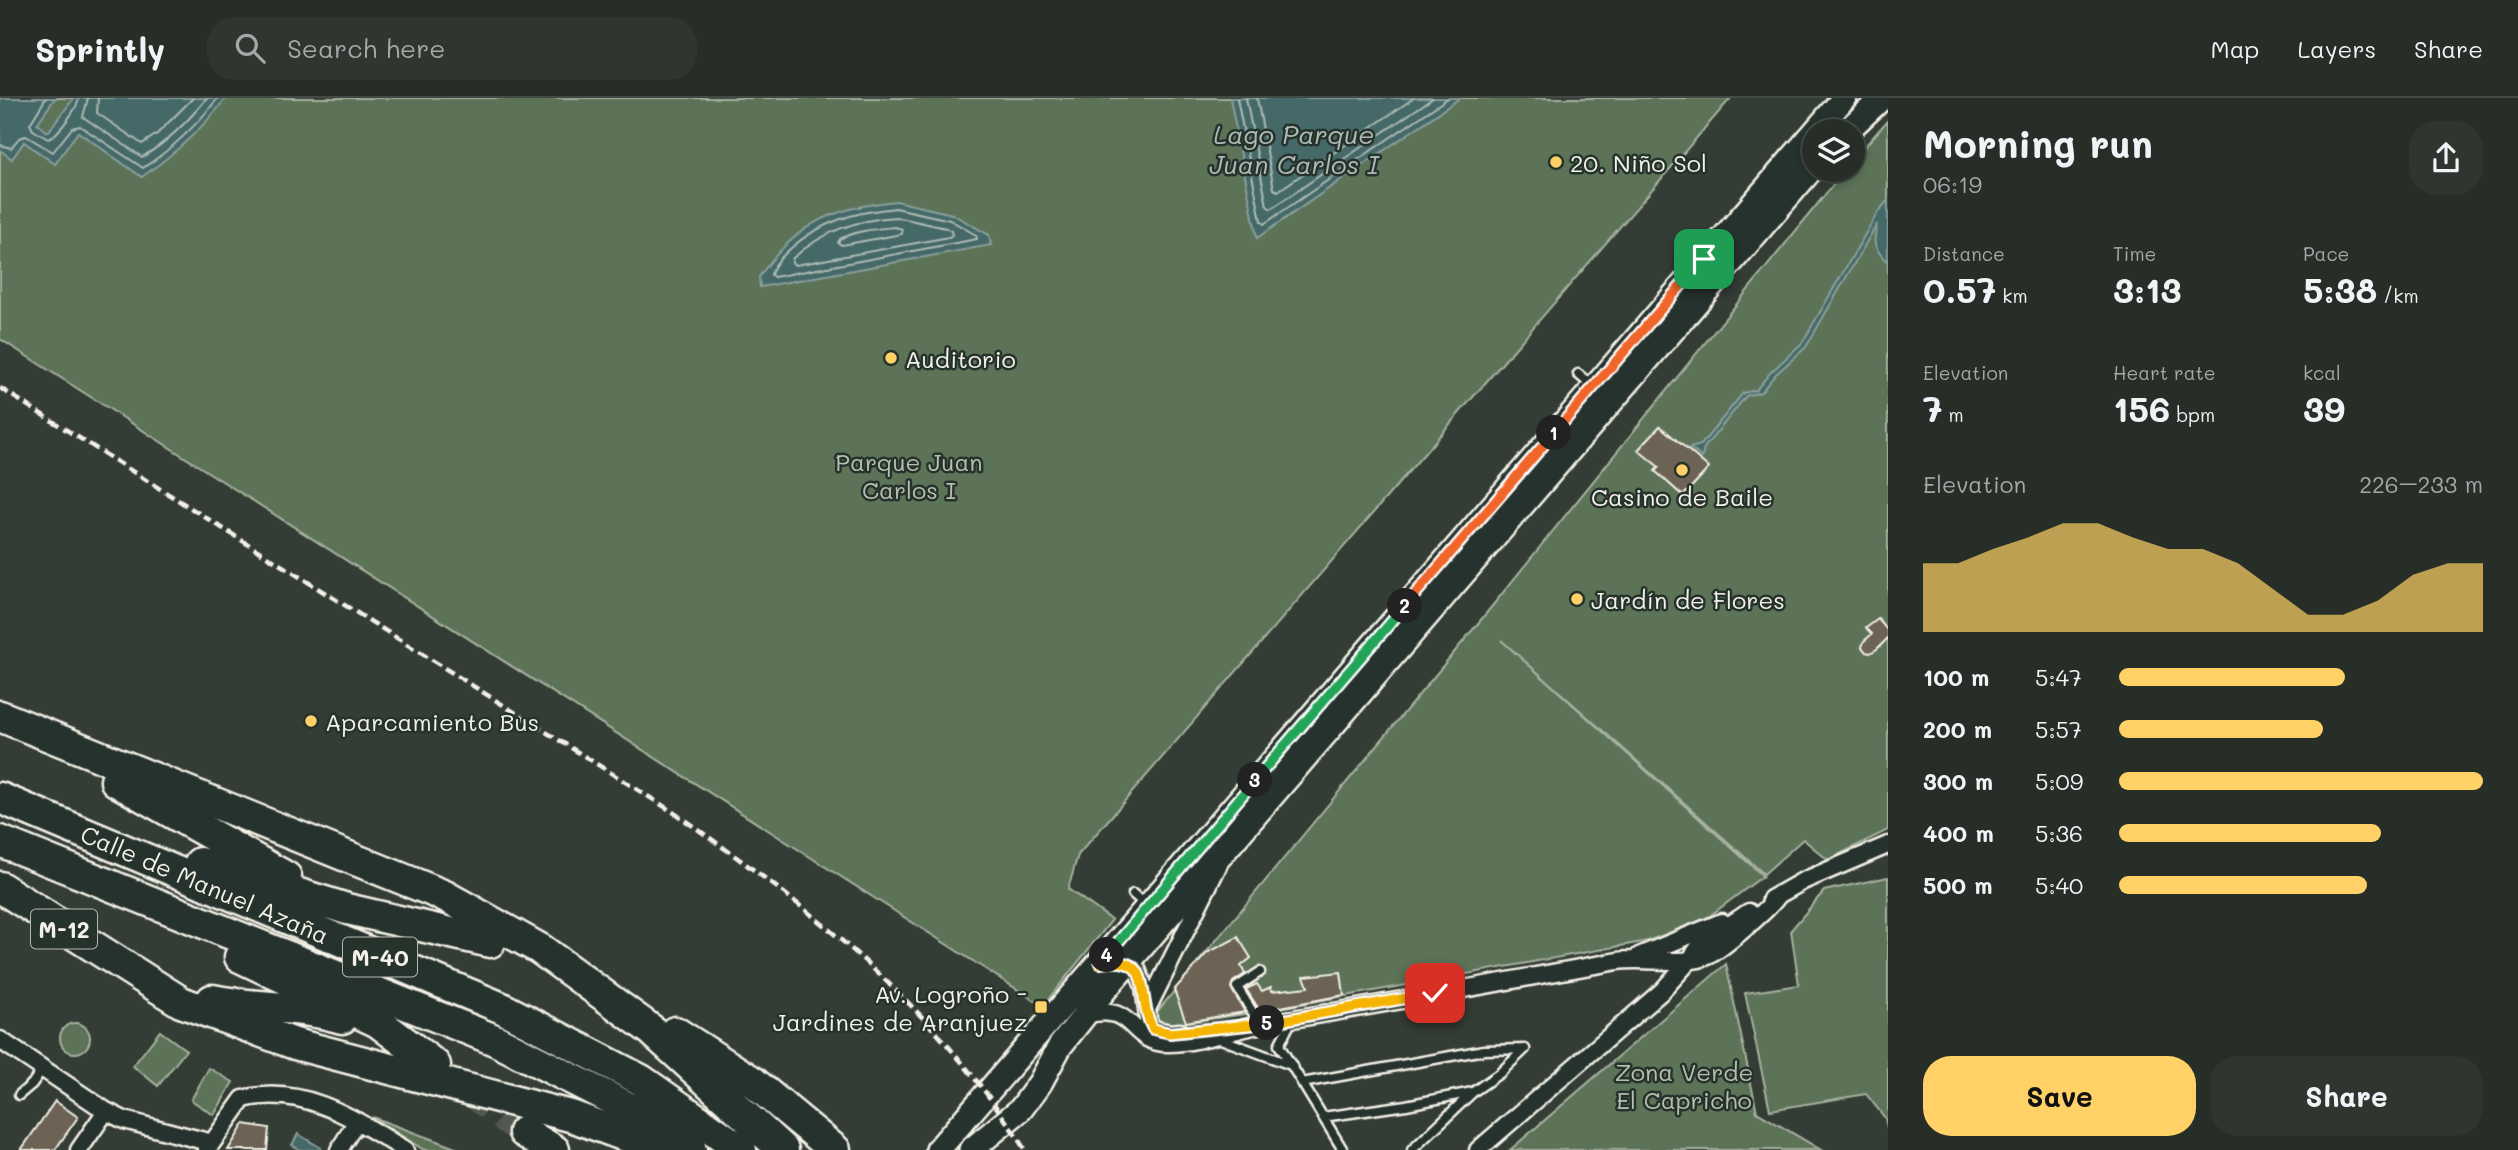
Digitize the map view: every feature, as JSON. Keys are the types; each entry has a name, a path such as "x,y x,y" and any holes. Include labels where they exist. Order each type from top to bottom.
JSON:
{"highway":[{"path":"0,718 303,886 343,902 347,909"},
{"path":"0,718 445,896 540,949 650,1029 783,1150"},
{"path":"0,788 171,854 347,909 490,942"},
{"name":"Calle de Manuel Azaña","path":"0,798 502,1008 641,1080 741,1150"},
{"path":"0,842 378,1022 435,1065"},
{"name":"Calle de Manuel Azaña","path":"0,842 495,1040 629,1108 691,1150"},
{"name":"M-12","path":"0,887 129,971"},
{"path":"129,971 185,994 232,1004 290,1008 331,1015 374,1029 411,1046"},
{"path":"129,971 181,1002 295,1044 575,1117 639,1141 655,1150"},
{"path":"672,1031 752,1083 835,1150"},
{"path":"524,1132 554,1150"}],"main road":[{"path":"1860,119 1882,98"},
{"path":"938,1150 1100,963 1140,900 1586,381 1839,100"},
{"path":"971,1150 1021,1110 1040,1083 1060,1046 1084,1015 1802,179"}],"street":[{"path":"1478,1150 1662,991 1701,944 1802,881 1888,845"},
{"path":"1147,1009 1224,853"},
{"path":"1633,958 1690,960 1707,957 1767,909 1779,894"},
{"path":"1084,1015 1101,1011 1115,1013 1126,1019 1143,1036 1154,1042 1170,1044 1252,1026 1633,958 1748,913"},
{"path":"1100,963 1116,960 1129,963 1137,969 1144,987 1148,1020 1153,1029 1170,1033 1252,1026"},
{"path":"3,1047 43,1068 106,1111 124,1120 209,1146 243,1099 280,1096 337,1110 405,1150"},
{"path":"79,1150 106,1111"},
{"path":"339,1150 357,1121"}],"lane":[{"path":"1252,1026 1237,987 1259,972"},
{"path":"1293,1019 1279,1045 1343,1150"},
{"path":"1212,1036 1291,1065"},
{"path":"1302,1083 1485,1050 1525,1049 1500,1073 1473,1092 1412,1150"},
{"path":"19,1095 32,1084 43,1068"},
{"path":"1323,1117 1473,1092"}],"green space":[{"name":"Parque Juan Carlos I","path":"0,98 1731,98 1078,855 1068,889 1112,920 1043,1006 0,339"},
{"path":"1888,120 1888,830 1828,860 1803,839 1764,874 1501,640 1763,876 1708,917 1648,941 1252,1013 1163,1026 1157,1021 1156,1013 1480,621 1835,182 1865,182 1865,146"},
{"path":"1888,877 1888,1132 1885,1118 1866,1094 1770,1110 1745,993 1799,985 1791,930 1824,891"},
{"name":"Zona Verde El Capricho","path":"1726,964 1757,1112 1821,1150 1510,1150"},
{"path":"75,1023 86,1027 90,1038 86,1049 75,1053 64,1049 60,1038 64,1027"},
{"path":"160,1031 186,1050 158,1086 133,1066"},
{"path":"209,1068 233,1082 214,1115 191,1100"},
{"path":"372,1117 461,1150 424,1150"}],"water":[{"path":"0,98 55,98 37,124 48,132 74,98 226,98 187,141 142,177 78,132 55,164 24,142 12,159 0,150"},
{"name":"Lago Parque Juan Carlos I","path":"1230,98 1460,98 1257,238"},
{"path":"1888,200 1888,263 1875,245 1877,224 1806,347 1775,375 1761,392 1746,396 1704,448 1702,458 1690,448 1701,445 1743,393 1756,390 1802,343 1878,212"},
{"path":"896,201 952,214 989,235 991,245 760,287 759,277 773,259 787,243 817,221 853,208"},
{"path":"298,1134 321,1148 320,1150 300,1150 292,1145"}],"building":[{"name":"Casino de Baile","path":"1660,426 1709,468 1683,496 1655,471 1659,467 1638,450"},
{"path":"1878,619 1888,631 1888,638 1877,649 1866,652 1862,647 1864,641 1872,634 1866,628"},
{"path":"1238,937 1251,958 1241,966 1245,974 1233,982 1231,988 1245,1012 1186,1022 1174,990 1207,953"},
{"path":"1341,972 1344,995 1260,1011 1246,989 1257,984 1262,991 1271,987 1272,991 1308,987 1304,976"},
{"path":"55,1101 78,1117 55,1150 21,1150"},
{"path":"244,1124 269,1128 267,1150 228,1150"}],"tunnel":[{"path":"466,1088 524,1132"}],"railway":[{"path":"0,388 673,812 724,848 821,923 911,1005 952,1050 990,1098 1025,1150"}],"place":[{"name":"20. Niño Sol","path":"1556,162"},
{"name":"Auditorio","path":"891,358"},
{"name":"Casino de Baile","path":"1682,470"},
{"name":"Jardín de Flores","path":"1577,599"},
{"name":"Aparcamiento Bus","path":"311,721"},
{"name":"Av. Logroño - Jardines de Aranjuez","path":"1041,1007"}],"route":[{"path":"1435,993 1245,1027 1170,1033 1153,1029 1148,1020 1144,987 1137,969 1129,963 1116,960 1100,963 1704,259"}]}
